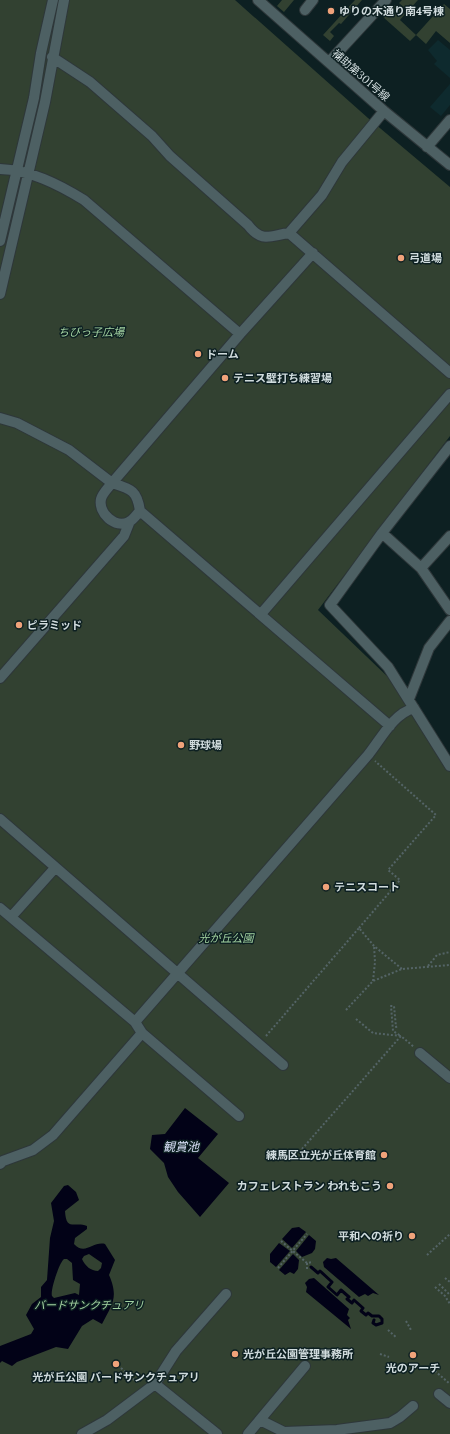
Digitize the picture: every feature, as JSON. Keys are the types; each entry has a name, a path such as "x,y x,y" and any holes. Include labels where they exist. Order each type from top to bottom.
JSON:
{"street":[{"path":"0,241 34,98 40,53 53,0"},
{"path":"0,294 45,102 52,57 64,0"},
{"name":"補助第301号線","path":"258,0 384,111 450,165"},
{"path":"266,7 274,0"},
{"path":"305,10 313,0"},
{"path":"329,62 386,0"},
{"path":"52,57 90,82 152,136 170,156 248,225 255,234 266,238 289,233 322,194 342,162 384,111"},
{"path":"427,147 450,120"},
{"path":"0,169 29,173 69,191 84,200 240,334"},
{"path":"289,233 450,373"},
{"path":"140,511 130,521 123,524 111,521 101,509 101,498 240,334 313,253"},
{"path":"261,614 450,394"},
{"path":"0,418 17,423 69,450 112,484 131,490 138,498 140,511 390,726"},
{"path":"447,449 450,463"},
{"path":"447,449 382,533 330,605 388,667 450,766"},
{"path":"0,678 124,536 130,521"},
{"path":"382,533 421,568 450,610"},
{"path":"421,568 450,536"},
{"path":"135,1022 368,755 390,726 407,710 411,703 429,648 450,621"},
{"path":"0,819 283,1065"},
{"path":"11,917 56,868"},
{"path":"0,908 135,1022 142,1033 239,1116"},
{"path":"0,1164 3,1161 33,1150 53,1135 142,1033"},
{"path":"420,1053 450,1078"},
{"path":"82,1434 107,1420 155,1384 176,1351 226,1294"},
{"path":"248,1434 305,1366"},
{"path":"155,1384 217,1434"},
{"path":"439,1394 450,1403"},
{"path":"260,1420 284,1432 338,1430 390,1423 400,1418 413,1406"}],"path":[{"path":"259,1044 400,880 388,870 436,814 368,755"},
{"path":"359,928 374,946 402,969"},
{"path":"373,981 375,962 374,946"},
{"path":"428,966 437,955 450,952"},
{"path":"346,1010 373,981 402,969 450,965"},
{"path":"398,1026 396,1027 394,1006 391,1006 393,1031 420,1053"},
{"path":"356,1019 373,1033 401,1036"},
{"path":"302,1149 401,1036"},
{"path":"278,1268 307,1234"},
{"path":"427,1255 450,1234"},
{"path":"281,1241 307,1263 307,1270"},
{"path":"307,1263 313,1262"},
{"path":"445,1278 450,1282"},
{"path":"439,1284 450,1295"},
{"path":"435,1287 445,1296 450,1304"},
{"path":"406,1321 411,1330"},
{"path":"388,1330 396,1338"},
{"path":"380,1354 389,1356"},
{"path":"121,1368 146,1390"},
{"path":"435,1371 450,1384"}],"shaded area":[{"path":"438,40 450,50 450,78 434,64 437,61 428,50"},
{"path":"450,84 450,105 441,116 430,107"}],"green space":[{"name":"光が丘公園","path":"0,0 235,0 368,118 450,187 450,436 318,610 390,679 450,772 450,1434 0,1434"},
{"path":"282,0 294,0 284,12 277,6"},
{"path":"355,0 362,0 341,24 339,23 330,32 334,36 330,41 323,35"},
{"path":"402,0 418,0 408,11 399,3"},
{"path":"444,4 450,9 450,43 436,31 426,44 416,35"},
{"path":"395,5 405,14 400,20 416,35 410,41 383,17"}],"water":[{"name":"観賞池","path":"185,1108 218,1134 198,1158 229,1183 200,1217 178,1192 168,1177 164,1163 150,1149 152,1135 165,1134"},
{"path":"68,1185 76,1192 79,1200 65,1211 67,1222 69,1224 87,1226 87,1229 75,1238 74,1244 82,1249 97,1244 105,1244 115,1260 109,1275 114,1290 113,1301 102,1324 93,1319 82,1326 68,1349 56,1347 17,1362 12,1366 2,1361 0,1363 0,1346 31,1334 34,1329 26,1315 32,1304 41,1297 41,1287 47,1280 50,1238 54,1221 51,1203 64,1186","holes":["89,1254 102,1263 101,1268 98,1271 91,1269 83,1262 82,1259 84,1256","64,1259 67,1259 72,1263 73,1280 80,1284 79,1295 75,1293 54,1298 52,1293 57,1271"]},
{"path":"299,1227 306,1232 292,1248 282,1239 292,1228"},
{"path":"309,1235 316,1241 315,1249 312,1253 302,1257 296,1251"},
{"path":"279,1243 290,1251 276,1267 270,1262 270,1254"},
{"path":"293,1254 299,1260 298,1269 294,1274 290,1272 285,1275 279,1270"},
{"path":"327,1258 336,1258 379,1295 373,1293 368,1296 365,1294 359,1297 324,1267 323,1262"},
{"path":"314,1278 349,1309 347,1315 350,1318 348,1320 351,1329 306,1292 307,1287 305,1283 309,1279"}],"waterway":[{"path":"311,1267 318,1273 320,1271 332,1282 328,1287 337,1295 341,1290 349,1297 347,1299 352,1303 354,1300 363,1308 361,1311 366,1315 368,1313 372,1316 379,1316 382,1319 382,1323 376,1325 373,1323 374,1320"}],"place":[{"name":"ゆりの木通り南4号棟","path":"331,11"},
{"name":"弓道場","path":"401,258"},
{"name":"ドーム","path":"198,354"},
{"name":"テニス壁打ち練習場","path":"225,378"},
{"name":"ピラミッド","path":"19,625"},
{"name":"野球場","path":"181,745"},
{"name":"テニスコート","path":"326,887"},
{"name":"練馬区立光が丘体育館","path":"384,1155"},
{"name":"カフェレストラン われもこう","path":"390,1186"},
{"name":"平和への祈り","path":"412,1236"},
{"name":"光が丘公園管理事務所","path":"235,1354"},
{"name":"光のアーチ","path":"413,1355"},
{"name":"光が丘公園 バードサンクチュアリ","path":"116,1364"}],"park label":[{"name":"ちびっ子広場","path":"91,332"},
{"name":"バードサンクチュアリ","path":"89,1305"}]}
